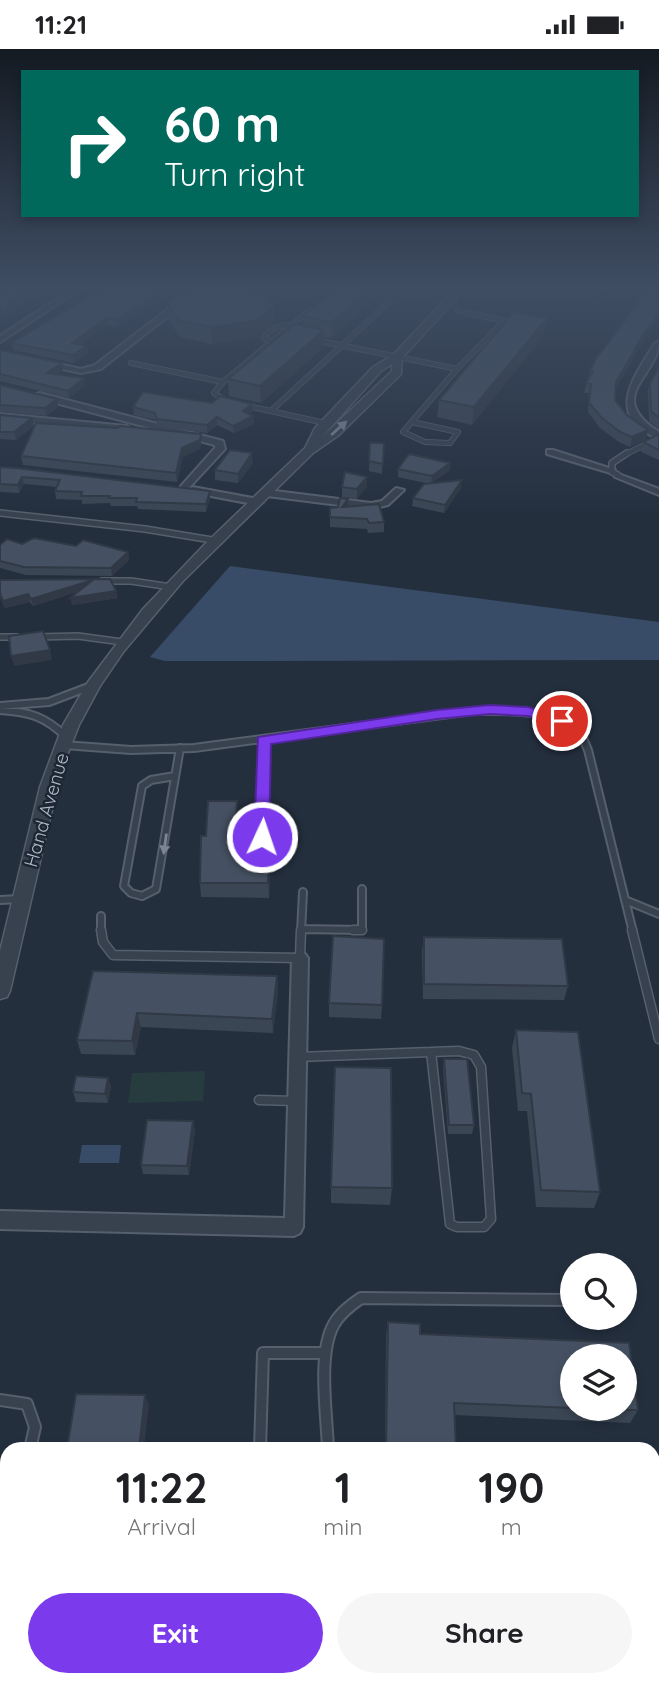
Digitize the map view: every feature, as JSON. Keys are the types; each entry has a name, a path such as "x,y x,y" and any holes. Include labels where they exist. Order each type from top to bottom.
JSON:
{"street":[{"path":"52,363 88,371 103,363"},
{"name":"Hand Avenue","path":"309,451 319,430 377,369 386,363"},
{"name":"Hand Avenue","path":"0,991 48,786 65,741 95,684 122,642 171,587 309,451 335,433 397,372 397,363"},
{"path":"646,363 629,391 628,403 637,421 659,437"},
{"path":"26,393 220,443 220,449 184,488"},
{"path":"0,417 198,436"},
{"path":"550,452 615,473 659,492"},
{"path":"171,487 262,498 371,506 385,503 399,490"},
{"path":"0,1220 294,1227 300,958"}],"lane":[{"path":"133,363 223,382"},
{"path":"229,401 220,399 214,393 246,363"},
{"path":"271,411 321,363"},
{"path":"429,363 457,369"},
{"path":"412,422 458,432 450,443 437,444 404,435 402,432 462,363"},
{"path":"239,404 326,423"},
{"path":"615,473 612,463 659,437"},
{"path":"0,513 145,529 218,541"},
{"path":"92,580 131,581 171,587"},
{"path":"0,637 78,636 122,642"},
{"path":"0,708 49,702 95,684"},
{"path":"0,708 32,710 42,714 65,741 152,750 263,741 437,714 490,710 528,712 562,721 580,733 587,750 659,1039"},
{"path":"262,837 265,762 263,741"},
{"path":"175,776 151,780 142,786 124,886 131,893 142,896 156,889 180,748"},
{"path":"301,929 362,930 362,889"},
{"path":"101,916 100,935 103,947 113,955 300,958 303,893"},
{"path":"0,900 22,899"},
{"path":"625,900 659,914"},
{"path":"298,1057 431,1052 459,1051 474,1055 481,1067 491,1219 484,1227 457,1227 450,1224 431,1052"},
{"path":"260,1100 296,1101"},
{"path":"328,1442 324,1353 328,1332 343,1310 361,1298 560,1300"},
{"path":"260,1442 263,1353 324,1353"},
{"path":"0,1400 27,1404 35,1427 32,1442"}],"green space":[{"path":"205,1071 203,1101 128,1103 132,1073"}],"water":[{"path":"230,566 659,622 659,660 165,661 150,657"},
{"path":"82,1145 121,1145 119,1163 79,1163"}],"building":[{"path":"0,363 61,363 47,373 84,378 68,391 0,374"},
{"path":"247,363 286,363 260,386 228,379"},
{"path":"470,363 510,363 474,407 439,400"},
{"path":"593,363 627,363 616,382 615,400 627,415 648,430 632,437 620,432 602,418 589,403 591,384 586,383 593,372 590,371"},
{"path":"659,368 659,418 651,411 650,383"},
{"path":"0,385 57,399 45,408 0,405"},
{"path":"143,392 212,403 220,396 252,404 243,411 253,416 233,426 217,417 207,425 157,419 155,413 133,407"},
{"path":"0,415 32,418 14,432 0,432"},
{"path":"36,423 120,426 201,434 200,440 182,448 176,473 21,456"},
{"path":"659,434 659,450 643,442"},
{"path":"370,443 384,443 383,464 369,461"},
{"path":"230,450 252,453 238,474 215,470"},
{"path":"409,454 450,463 432,476 398,469"},
{"path":"0,467 210,491 206,504 136,502 137,498 81,496 82,492 55,491 60,480 22,477 18,485 0,484"},
{"path":"345,472 367,477 357,489 342,487"},
{"path":"462,480 445,505 413,498 424,484"},
{"path":"340,498 348,499 342,507 379,504 384,522 369,523 367,519 330,517 330,508 338,507"},
{"path":"34,538 76,546 83,540 128,552 111,568 24,567 0,561 0,545 7,539 22,544"},
{"path":"110,579 116,591 70,598 93,580 31,599 28,594 3,601 0,593 0,580"},
{"path":"43,631 50,650 11,656 9,636"},
{"path":"208,801 237,801 235,836 270,836 268,883 200,883 201,836 206,836"},
{"path":"333,936 384,939 382,1005 329,1003"},
{"path":"424,937 562,939 568,986 424,984"},
{"path":"93,971 277,976 272,1019 137,1013 132,1041 77,1040"},
{"path":"516,1030 578,1032 600,1192 541,1190 531,1094 522,1093"},
{"path":"444,1059 467,1059 474,1125 449,1125"},
{"path":"335,1067 391,1068 392,1188 331,1187"},
{"path":"76,1076 108,1078 105,1094 73,1092"},
{"path":"147,1120 193,1121 187,1166 141,1165"},
{"path":"388,1322 420,1324 420,1334 629,1343 560,1344 560,1407 454,1403 456,1442 386,1442"},
{"path":"76,1394 145,1395 140,1442 68,1442"}],"route":[{"path":"262,837 265,762 263,741 437,714 490,710 528,712 562,721"}]}
